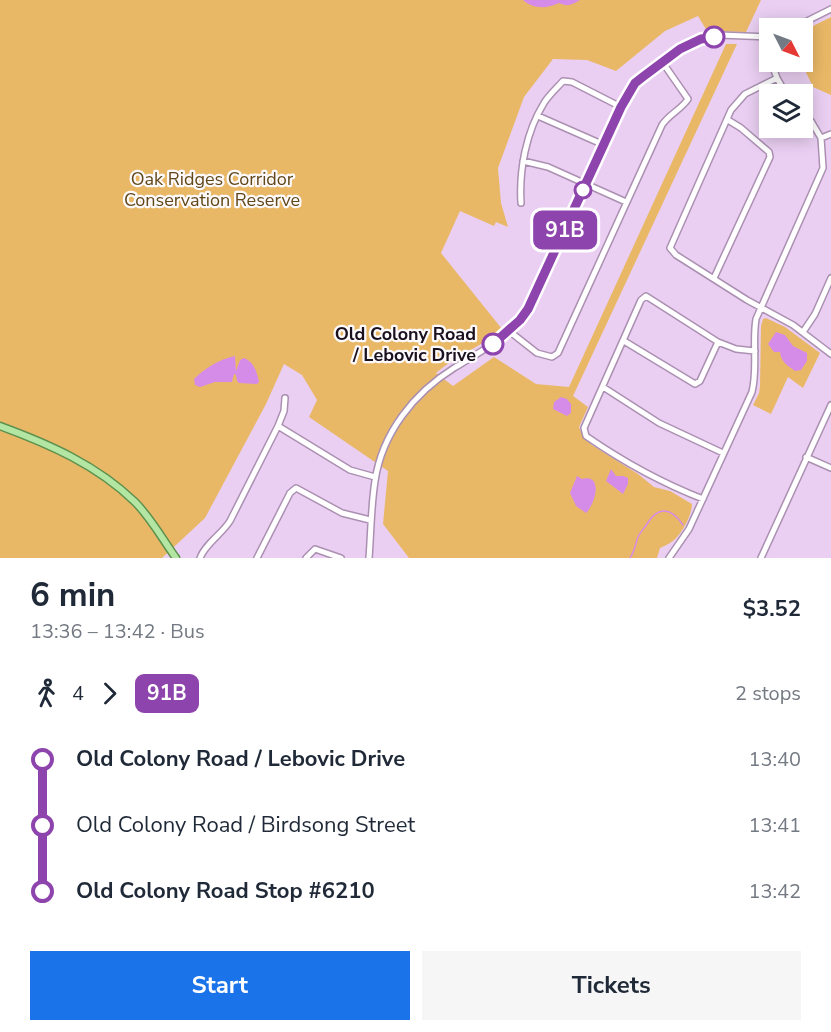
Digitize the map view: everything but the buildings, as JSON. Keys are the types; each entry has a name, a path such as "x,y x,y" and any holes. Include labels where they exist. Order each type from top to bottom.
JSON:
{"main road":[{"path":"0,426 48,444 113,483 136,504 176,558"}],"street":[{"path":"813,18 831,9"},
{"path":"369,558 370,520 375,477 396,424 412,403 436,381 490,347 528,309 621,107 635,83 680,49 701,39 720,35 759,37"},
{"path":"508,331 537,353 552,357 558,353 662,125 667,117 688,99 663,63"},
{"path":"775,72 780,84"},
{"path":"777,78 745,94 731,110 670,248 676,255 803,332 831,354"},
{"path":"521,203 520,180 528,141 545,103 563,81 621,107"},
{"path":"538,116 604,145"},
{"path":"714,278 770,157 769,152 728,120"},
{"path":"669,558 689,529 752,392 755,376 754,330 760,307 821,176 824,159 821,138 813,124"},
{"path":"821,138 831,134"},
{"path":"523,161 548,167 626,202"},
{"path":"803,332 815,314 831,278"},
{"path":"703,499 650,475 586,436 584,428 641,300 646,297 718,342 736,349 755,351"},
{"path":"624,341 695,384 700,381 718,342"},
{"path":"603,387 659,423 723,453"},
{"path":"201,558 203,552 230,521 278,426 284,411 285,398"},
{"path":"761,558 831,405"},
{"path":"278,426 350,470 375,477"},
{"path":"806,457 831,468"},
{"path":"257,558 290,493 296,488 342,513 370,520"},
{"path":"306,558 315,549 341,558"}],"green space":[{"name":"Oak Ridges Corridor Conservation Reserve","path":"0,0 761,0 746,32 707,31 698,16 665,31 616,71 587,60 553,59 524,97 498,168 501,203 508,227 496,222 494,226 460,211 441,253 502,329 436,373 453,386 494,357 536,384 569,387 726,44 737,44 573,396 588,407 579,427 583,437 654,487 670,491 692,504 688,519 680,534 660,548 657,558 409,558 383,524 388,471 309,417 317,400 302,375 284,364 266,404 205,518 162,558 0,558"},
{"path":"831,17 831,95 813,87 806,72 813,72 813,26"},
{"path":"766,318 785,327 820,353 803,388 788,377 771,414 753,405 759,393 761,326 763,319"}],"shaded area":[{"path":"523,0 580,0 570,5 559,3 540,7"},
{"path":"776,332 785,335 793,346 807,353 807,361 801,370 795,371 789,367 783,361 780,352 774,352 768,344"},
{"path":"235,356 236,371 240,360 244,358 253,365 259,382 257,384 239,383 234,374 232,382 215,382 200,387 195,385 194,379 203,371"},
{"path":"561,397 567,399 571,404 571,413 567,416 553,409 554,402"},
{"path":"611,469 616,476 628,478 623,494 606,481"},
{"path":"577,476 582,479 589,478 595,485 596,491 586,513 576,506 570,493"}],"waterway":[{"path":"630,558 639,536 656,514 669,512 683,525"}],"bus line":[{"name":"91B","path":"493,344 505,335 528,309 621,107 635,83 680,49 701,39 714,37"}],"place":[{"name":"Old Colony Road / Lebovic Drive","path":"493,344"}]}
